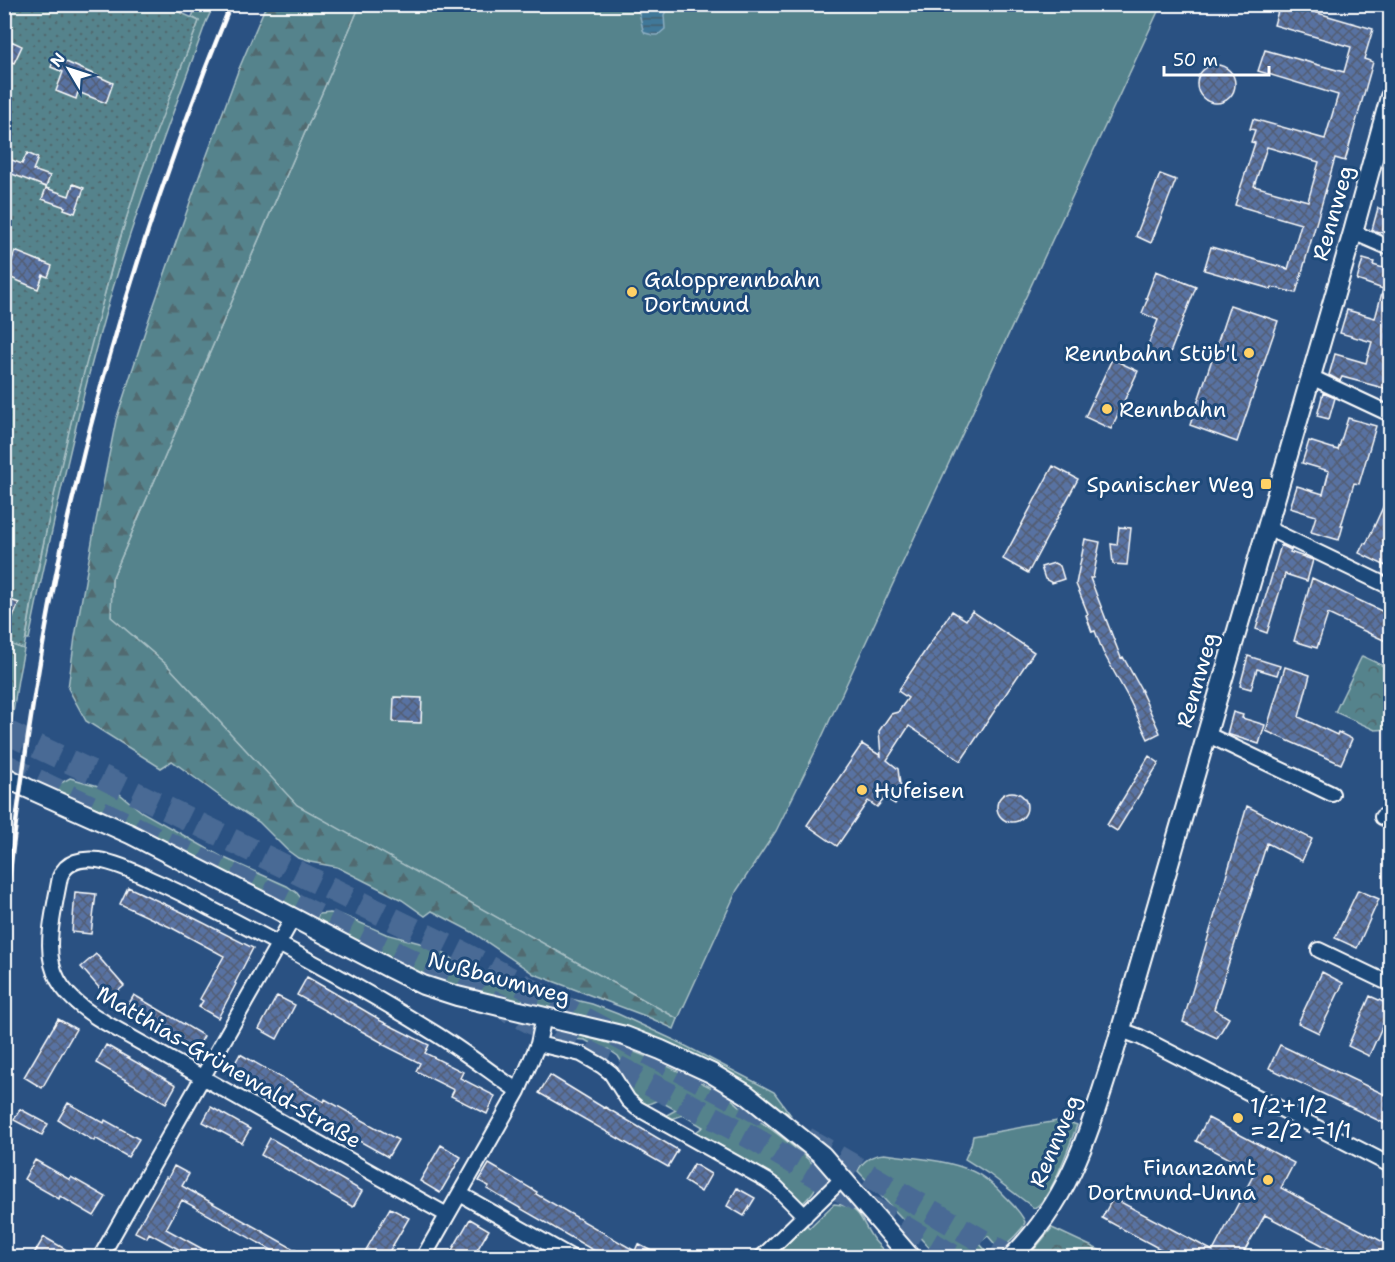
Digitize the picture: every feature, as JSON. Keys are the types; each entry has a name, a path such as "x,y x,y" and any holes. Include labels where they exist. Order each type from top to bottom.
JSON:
{"street":[{"name":"Rennweg","path":"1011,1257 1033,1235 1060,1196 1094,1115 1311,377 1390,97"},
{"path":"1353,231 1390,248"},
{"path":"1311,377 1390,414"},
{"path":"1267,528 1390,586"},
{"path":"1206,734 1332,794"},
{"name":"Nußbaumweg","path":"4,776 130,834 423,985 457,996 625,1036 711,1074 746,1094 822,1155 911,1257"},
{"name":"Matthias-Grünewald-Straße","path":"278,943 139,873 110,863 88,860 69,865 62,872 49,942 55,975 63,990 91,1014 447,1215"},
{"path":"100,1257 293,918"},
{"path":"278,943 433,1032 518,1090"},
{"path":"1319,950 1390,984"},
{"path":"423,1257 518,1090 538,1044 543,1016"},
{"path":"1120,1030 1140,1036 1390,1165"},
{"path":"538,1044 581,1054 602,1066 611,1073 628,1100 637,1108 771,1184 805,1216"},
{"path":"761,1257 843,1179"},
{"path":"460,1194 573,1257"}],"green space":[{"path":"4,5 164,5 199,21 141,172 116,251 53,500 36,577 24,649 4,642"},
{"path":"197,5 214,5 150,176 111,293 71,447 29,639 26,639 53,498 87,358 140,174 199,21 192,17"},
{"path":"266,5 360,5 112,579 111,617 167,665 297,805 678,1019 674,1029 534,974 472,932 432,911 425,916 402,900 337,867 298,858 259,822 172,761 161,768 86,721 68,688 75,637 116,420 200,174 238,71"},
{"name":"Galopprennbahn Dortmund","path":"360,5 1161,5 815,752 776,831 737,890 678,1019 296,805 167,665 111,617 112,579"},
{"path":"4,642 24,649 7,754 4,753"},
{"path":"1362,656 1390,669 1389,729 1375,730 1335,712"},
{"path":"70,778 116,791 142,812 222,857 287,886 297,893 310,910 307,915 134,825 52,788"},
{"path":"319,914 342,915 386,934 431,946 468,968 518,987 523,994 522,1003 461,990 429,979 315,921"},
{"path":"533,990 592,1004 676,1041 774,1092 790,1114 529,1005 530,992"},
{"path":"564,1033 599,1040 633,1051 730,1098 810,1161 817,1173 818,1181 815,1189 802,1204 693,1134 703,1127 683,1115 669,1120 663,1117 676,1110 658,1100 644,1106 633,1099 619,1076 627,1070 618,1056 608,1049 591,1054 584,1051 592,1044 585,1040 572,1039 565,1044 550,1043"},
{"path":"1063,1120 1077,1125 1053,1183 1047,1194 1034,1208 965,1159 973,1136"},
{"path":"884,1154 940,1161 976,1173 994,1186 1016,1208 1025,1222 1023,1227 1000,1250 988,1236 979,1243 992,1257 938,1257 858,1171 868,1159"},
{"path":"834,1204 843,1205 856,1212 874,1240 890,1257 771,1258 806,1223 809,1228"},
{"path":"1052,1228 1114,1257 1028,1257"}],"water":[{"path":"632,5 669,5 664,15 665,29 658,35 645,33 639,12"}],"building":[{"path":"1280,4 1287,4 1373,29 1364,59 1373,62 1345,161 1335,158 1296,293 1272,287 1271,289 1204,270 1211,247 1288,269 1301,224 1235,205 1255,143 1251,142 1255,130 1250,129 1253,119 1325,139 1338,95 1258,71 1265,50 1344,72 1351,47 1274,25","holes":["1267,147 1319,162 1308,201 1254,186"]},
{"path":"11,41 22,46 14,63 4,59"},
{"path":"55,57 113,83 106,103 78,92 76,99 56,91 63,72 51,67"},
{"path":"1216,65 1230,70 1235,84 1230,98 1216,103 1202,98 1197,84 1202,70"},
{"path":"27,153 38,158 33,170 50,176 46,187 4,171 4,157 22,164"},
{"path":"1160,174 1176,180 1151,243 1136,236"},
{"path":"73,184 84,188 75,213 42,199 46,188 69,196"},
{"path":"1378,208 1389,211 1383,233 1372,230"},
{"path":"15,251 52,266 48,277 43,275 38,289 4,275 4,263 10,265"},
{"path":"1363,259 1390,270 1390,377 1387,389 1342,377 1340,381 1329,375 1335,354 1366,363 1372,342 1340,333 1347,310 1375,318 1376,315 1383,289 1357,280"},
{"path":"1156,271 1196,287 1168,358 1150,351 1148,345 1158,320 1142,313"},
{"path":"1230,305 1278,321 1237,442 1190,425"},
{"path":"1112,359 1138,371 1111,429 1085,417"},
{"path":"1323,393 1335,398 1329,419 1317,416"},
{"path":"1348,418 1376,426 1359,484 1354,483 1339,540 1311,532 1316,516 1290,508 1297,486 1323,494 1329,471 1302,463 1309,441 1338,450"},
{"path":"1053,466 1078,479 1028,573 1003,559"},
{"path":"1390,492 1390,568 1359,553 1364,543 1366,544"},
{"path":"1119,527 1131,528 1127,565 1113,564 1111,544 1117,545"},
{"path":"1085,539 1100,542 1093,578 1090,578 1121,658 1123,657 1142,691 1160,733 1148,739 1103,652 1095,631 1092,632 1086,615 1088,614 1076,584"},
{"path":"1281,545 1291,550 1290,552 1313,560 1307,581 1285,574 1267,633 1256,629"},
{"path":"1054,563 1060,566 1064,579 1052,583 1045,579 1041,567"},
{"path":"1312,578 1390,615 1390,643 1328,614 1317,648 1294,641"},
{"path":"7,599 19,603 5,637 4,606"},
{"path":"952,611 966,620 972,611 1034,652 961,761 909,726 887,760 898,769 900,784 906,788 895,804 885,798 877,807 868,801 837,846 807,825 862,744 881,756 879,731 891,714 898,712 908,698 898,691"},
{"path":"1248,656 1280,666 1277,675 1257,669 1251,689 1240,686"},
{"path":"1285,667 1310,675 1299,717 1337,735 1338,732 1352,739 1341,764 1266,731"},
{"path":"394,697 422,698 421,723 393,722"},
{"path":"1233,712 1243,715 1242,718 1265,725 1259,744 1227,734"},
{"path":"1149,756 1159,763 1117,831 1107,825"},
{"path":"1012,792 1018,793 1026,801 1026,813 1018,821 1012,822 1006,821 998,813 997,807 998,801 1006,793"},
{"path":"1247,806 1312,839 1302,861 1267,843 1214,1009 1229,1018 1217,1038 1183,1022"},
{"path":"128,887 253,948 218,1018 199,1007 203,1001 200,999 224,956 120,904"},
{"path":"1358,890 1379,899 1357,948 1335,938"},
{"path":"75,892 96,894 91,934 72,932"},
{"path":"96,954 124,986 109,999 81,967"},
{"path":"1322,972 1343,983 1319,1033 1298,1023"},
{"path":"307,977 379,1020 429,1045 425,1053 463,1072 460,1078 495,1096 487,1114 451,1096 454,1090 416,1071 420,1063 297,995"},
{"path":"134,995 204,1036 195,1052 124,1012"},
{"path":"277,996 295,1005 277,1039 259,1029"},
{"path":"1370,996 1390,1005 1390,1009 1369,1056 1348,1046"},
{"path":"58,1019 76,1029 42,1088 24,1077"},
{"path":"106,1045 176,1085 166,1103 96,1063"},
{"path":"1280,1045 1390,1097 1390,1126 1269,1068"},
{"path":"240,1054 324,1102 325,1099 398,1140 388,1157 304,1110 302,1113 230,1072"},
{"path":"550,1075 678,1150 668,1167 539,1093"},
{"path":"68,1103 139,1139 128,1157 58,1120"},
{"path":"211,1107 250,1129 242,1143 203,1122"},
{"path":"20,1109 48,1124 42,1135 14,1120"},
{"name":"Finanzamt Dortmund-Unna","path":"1208,1118 1294,1163 1281,1188 1389,1245 1382,1257 1345,1257 1265,1215 1241,1257 1175,1257 1102,1218 1113,1198 1213,1251 1255,1172 1196,1141"},
{"path":"270,1138 362,1191 353,1207 261,1155"},
{"path":"441,1145 461,1157 440,1193 420,1181"},
{"path":"35,1160 106,1197 94,1216 24,1179"},
{"path":"489,1164 635,1251 638,1244 663,1257 605,1257 487,1189 489,1186 479,1181"},
{"path":"694,1164 711,1174 701,1192 684,1181"},
{"path":"174,1166 189,1174 182,1186 308,1257 284,1257 182,1200 166,1229 217,1257 193,1257 149,1233 147,1238 135,1232"},
{"path":"737,1188 755,1198 744,1216 727,1206"},
{"path":"390,1208 409,1218 386,1257 362,1257"},
{"path":"470,1219 489,1230 473,1257 448,1257"},
{"path":"44,1237 79,1257 32,1257"}],"tunnel":[{"path":"4,731 464,954 773,1120"},
{"path":"4,765 451,980 756,1140 956,1258"},
{"path":"806,1139 1012,1258"}],"railway":[{"path":"4,923 23,770 39,669 57,568 84,453 119,322 139,258 182,130 231,4"}],"place":[{"name":"Galopprennbahn Dortmund","path":"632,292"},
{"name":"Rennbahn Stüb'l","path":"1249,353"},
{"name":"Rennbahn","path":"1107,409"},
{"name":"Spanischer Weg","path":"1266,484"},
{"name":"Hufeisen","path":"862,790"},
{"name":"1/2+1/2 =2/2 =1/1","path":"1238,1118"},
{"name":"Finanzamt Dortmund-Unna","path":"1268,1180"}]}
